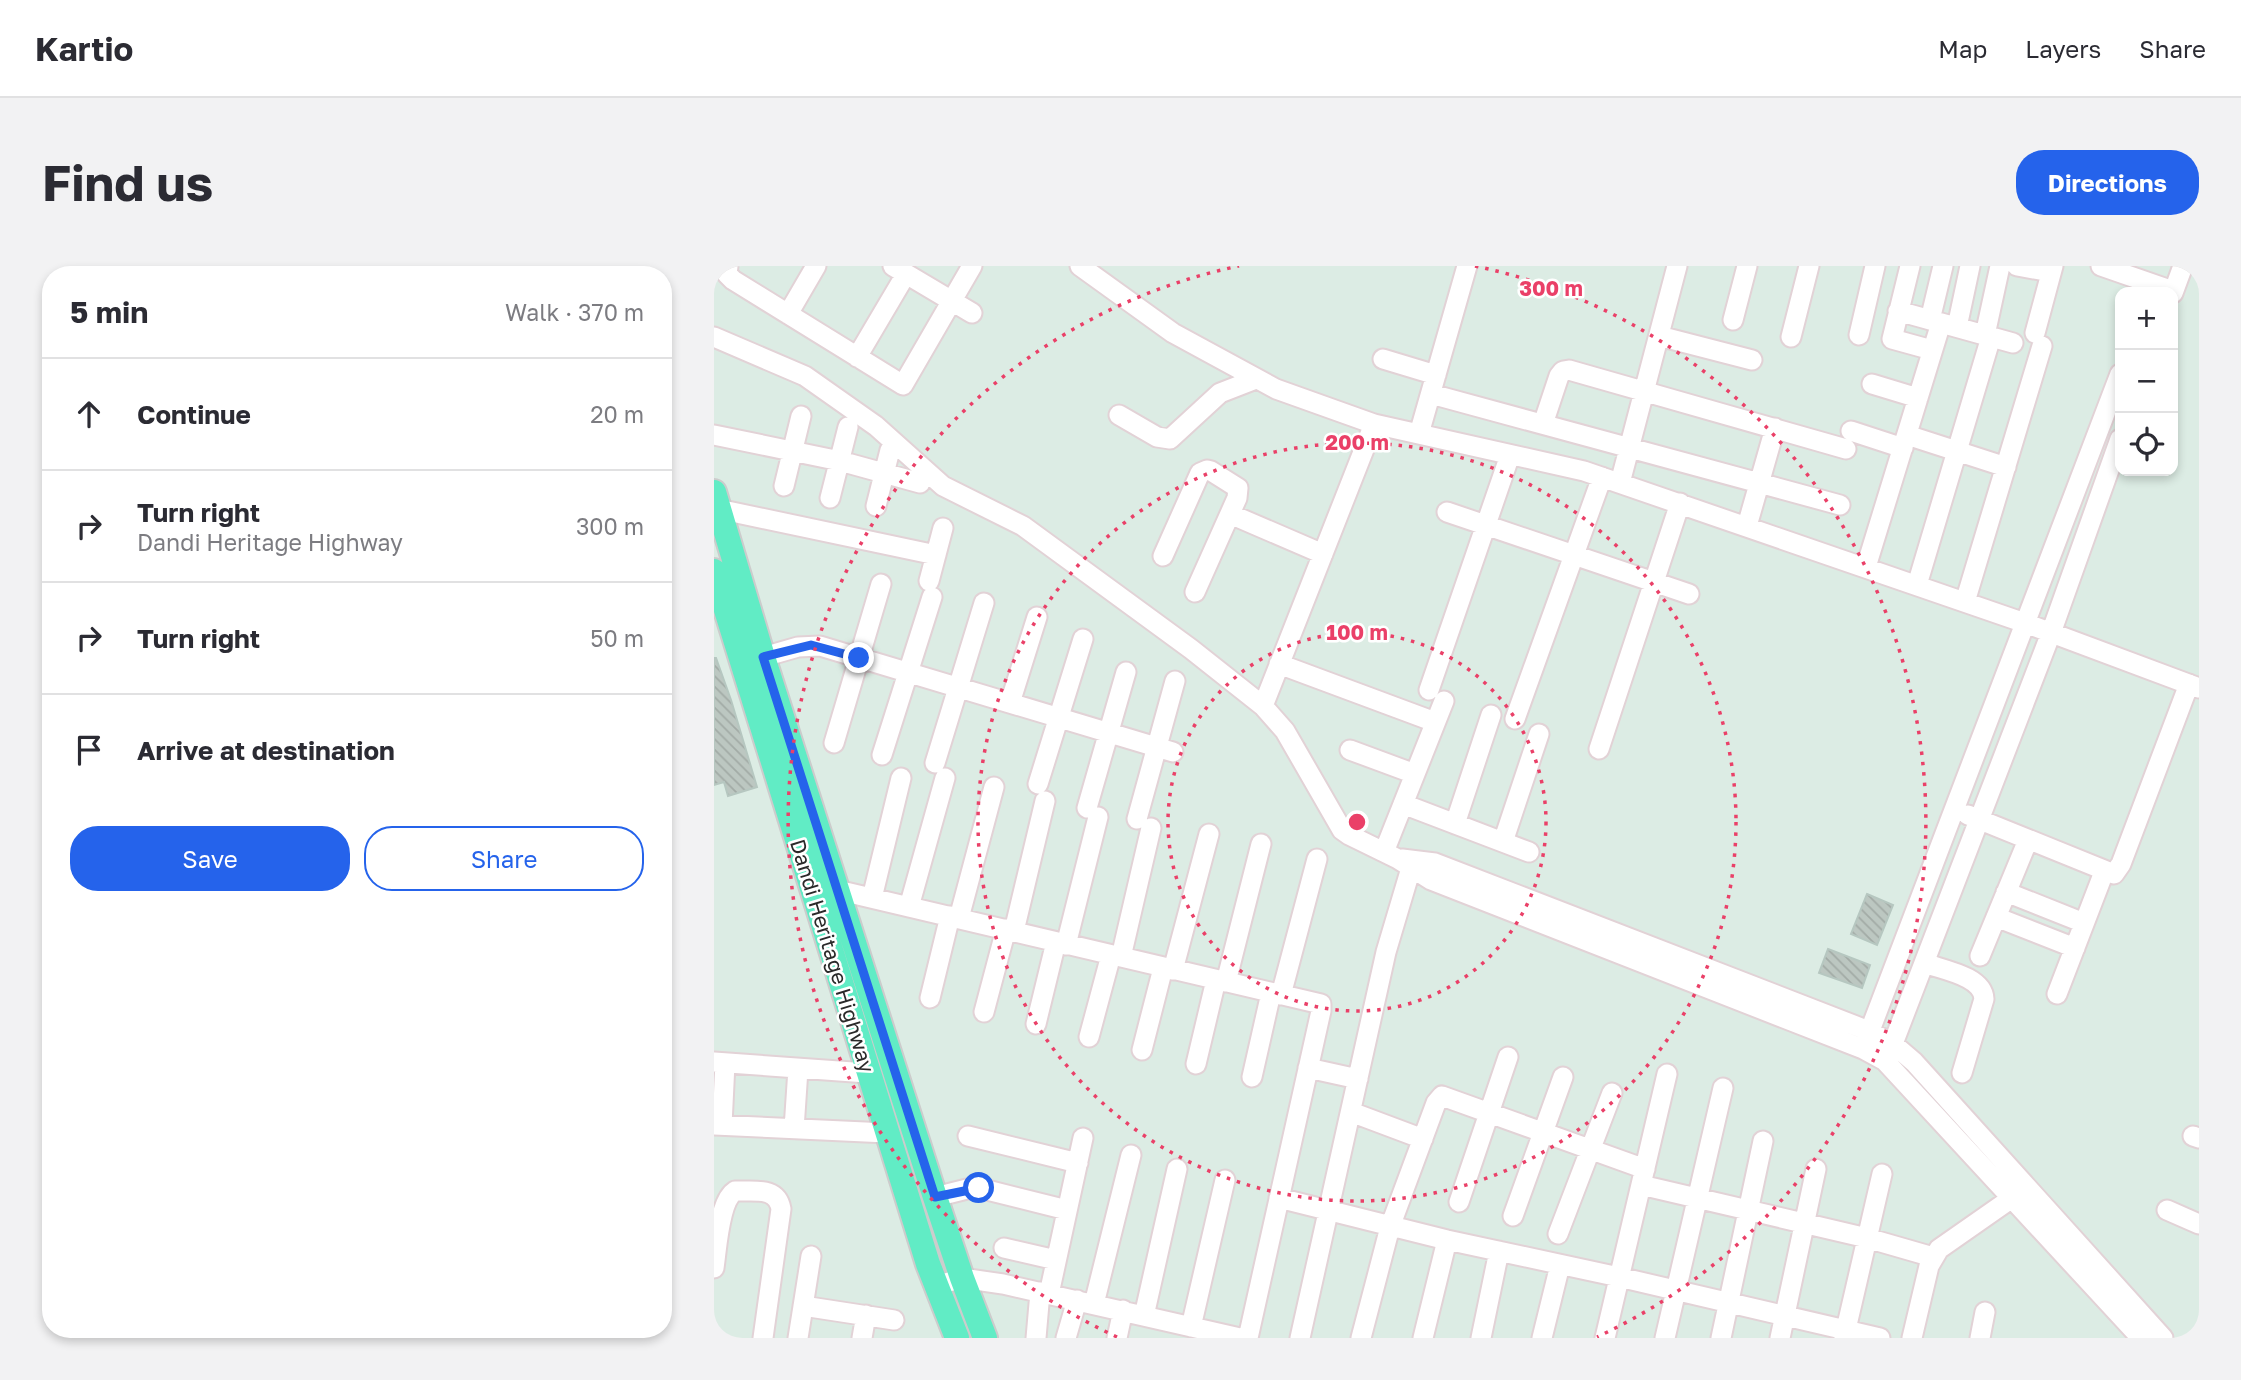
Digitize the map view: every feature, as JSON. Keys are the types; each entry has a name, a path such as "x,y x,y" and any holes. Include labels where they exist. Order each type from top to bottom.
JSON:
{"main road":[{"name":"Dandi Heritage Highway","path":"716,501 935,1197 985,1338"},
{"name":"Dandi Heritage Highway","path":"714,572 867,1073 936,1286 957,1338"}],"street":[{"path":"728,266 727,275 733,280 904,385 972,266"},
{"path":"788,314 816,266"},
{"path":"1080,266 1173,333 1276,389 1374,424 1611,480 2025,623 2194,686 2121,864 2114,874 1954,808"},
{"path":"1419,434 1467,266"},
{"path":"1515,719 1574,555 1630,447 1677,266"},
{"path":"1733,320 1747,266"},
{"path":"1791,337 1809,266"},
{"path":"1859,335 1875,266"},
{"path":"1910,266 1892,340 1932,350"},
{"path":"1942,323 1943,266"},
{"path":"1866,567 1932,350 1970,266"},
{"path":"1917,585 1988,336 2000,266"},
{"path":"1965,602 2006,467 2038,339 2052,269 2017,266"},
{"path":"2101,266 2156,281"},
{"path":"2175,287 2183,266"},
{"path":"857,356 901,269 972,313"},
{"path":"1898,311 2013,343"},
{"path":"1658,336 1752,360"},
{"path":"714,338 796,371 816,383 876,426 943,486 1023,526 1191,649 1266,698 1336,822 1349,835 1392,856 1431,880 1866,1040 1889,1053 1914,1062 2164,1338"},
{"path":"1383,359 1436,374"},
{"path":"1543,424 1563,371 1569,370 1775,428 1849,440 1905,441 1956,451 2006,467"},
{"path":"1119,415 1157,437 1170,439 1220,393 1256,379"},
{"path":"1872,384 1918,398"},
{"path":"1866,1040 2115,387"},
{"path":"1431,394 1840,505"},
{"path":"784,486 801,416"},
{"path":"1266,698 1374,424"},
{"path":"830,498 848,427"},
{"path":"1747,526 1775,428"},
{"path":"714,435 840,461 920,483"},
{"path":"876,506 890,450"},
{"path":"1889,1053 2051,633 2115,453"},
{"path":"1300,1338 1392,929 1392,856 1403,804 1435,722 1437,695 1486,525 1510,455"},
{"path":"1163,556 1203,471 1211,471 1238,488 1237,498 1195,592"},
{"path":"716,501 936,555"},
{"path":"1599,749 1680,503"},
{"path":"1447,512 1689,594"},
{"path":"1230,514 1323,554"},
{"path":"882,755 931,589 943,528"},
{"path":"834,743 881,584"},
{"path":"909,907 960,688 984,603"},
{"path":"1010,703 1037,617"},
{"path":"984,1012 1010,930 1059,718 1083,639"},
{"path":"763,657 811,645 1165,750"},
{"path":"1279,666 1435,722"},
{"path":"1036,1024 1061,943 1108,733 1126,672"},
{"path":"1089,1037 1116,956 1144,823 1165,750 1175,681"},
{"path":"1455,824 1491,715"},
{"path":"1503,842 1539,734"},
{"path":"1350,750 1415,774"},
{"path":"872,898 901,778"},
{"path":"930,998 994,787"},
{"path":"1403,804 1529,852"},
{"path":"1142,1050 1209,834"},
{"path":"1980,956 2028,840"},
{"path":"1196,1064 1261,844"},
{"path":"1252,1077 1317,859"},
{"path":"2057,995 2104,872"},
{"path":"837,890 1317,1003 1322,1007 1248,1338"},
{"path":"2006,892 2084,923"},
{"path":"1996,917 2075,948"},
{"path":"1924,963 1975,982 1984,991 1962,1073"},
{"path":"1889,1053 2012,1198 2141,1338"},
{"path":"1459,1202 1508,1057"},
{"path":"867,1073 720,1063 718,1125 887,1133"},
{"path":"1308,1068 1358,1079"},
{"path":"794,1129 798,1069"},
{"path":"1605,1338 1667,1074"},
{"path":"1513,1216 1563,1077"},
{"path":"1665,1338 1723,1088"},
{"path":"1558,1234 1612,1093"},
{"path":"1361,1338 1391,1227 1436,1102 1442,1096 1590,1150 1643,1177 1698,1198 1867,1238 1933,1257"},
{"path":"1351,1112 1423,1139"},
{"path":"968,1136 1078,1163"},
{"path":"1036,1338 1083,1138"},
{"path":"1721,1338 1763,1141"},
{"path":"1066,1338 1085,1302 1131,1155"},
{"path":"1780,1338 1816,1168"},
{"path":"1144,1316 1177,1169"},
{"path":"1845,1334 1882,1174"},
{"path":"1178,1330 1226,1180"},
{"path":"935,1197 979,1188 1067,1210"},
{"path":"714,1268 724,1207 730,1194 735,1191 775,1194 780,1200 781,1209 763,1338"},
{"path":"1279,1198 1447,1240 1676,1290 1845,1334 1880,1338"},
{"path":"1912,1338 1933,1257 2012,1198"},
{"path":"2167,1210 2199,1224"},
{"path":"1423,1338 1447,1240"},
{"path":"1004,1248 1056,1260"},
{"path":"1481,1338 1499,1251"},
{"path":"799,1338 811,1256"},
{"path":"1542,1338 1560,1265"},
{"path":"936,1286 962,1278 1123,1310 1178,1330 1228,1337"},
{"path":"803,1306 894,1320"},
{"path":"1117,1338 1123,1310"},
{"path":"1980,1338 1985,1312"},
{"path":"862,1338 866,1315"}],"building":[{"path":"714,658 731,700 757,787 728,796 724,782 714,785"},
{"path":"1867,894 1893,905 1877,945 1851,934"},
{"path":"1828,949 1870,965 1862,988 1819,973"}],"route":[{"path":"859,658 811,645 763,657 935,1197 979,1188"}]}
